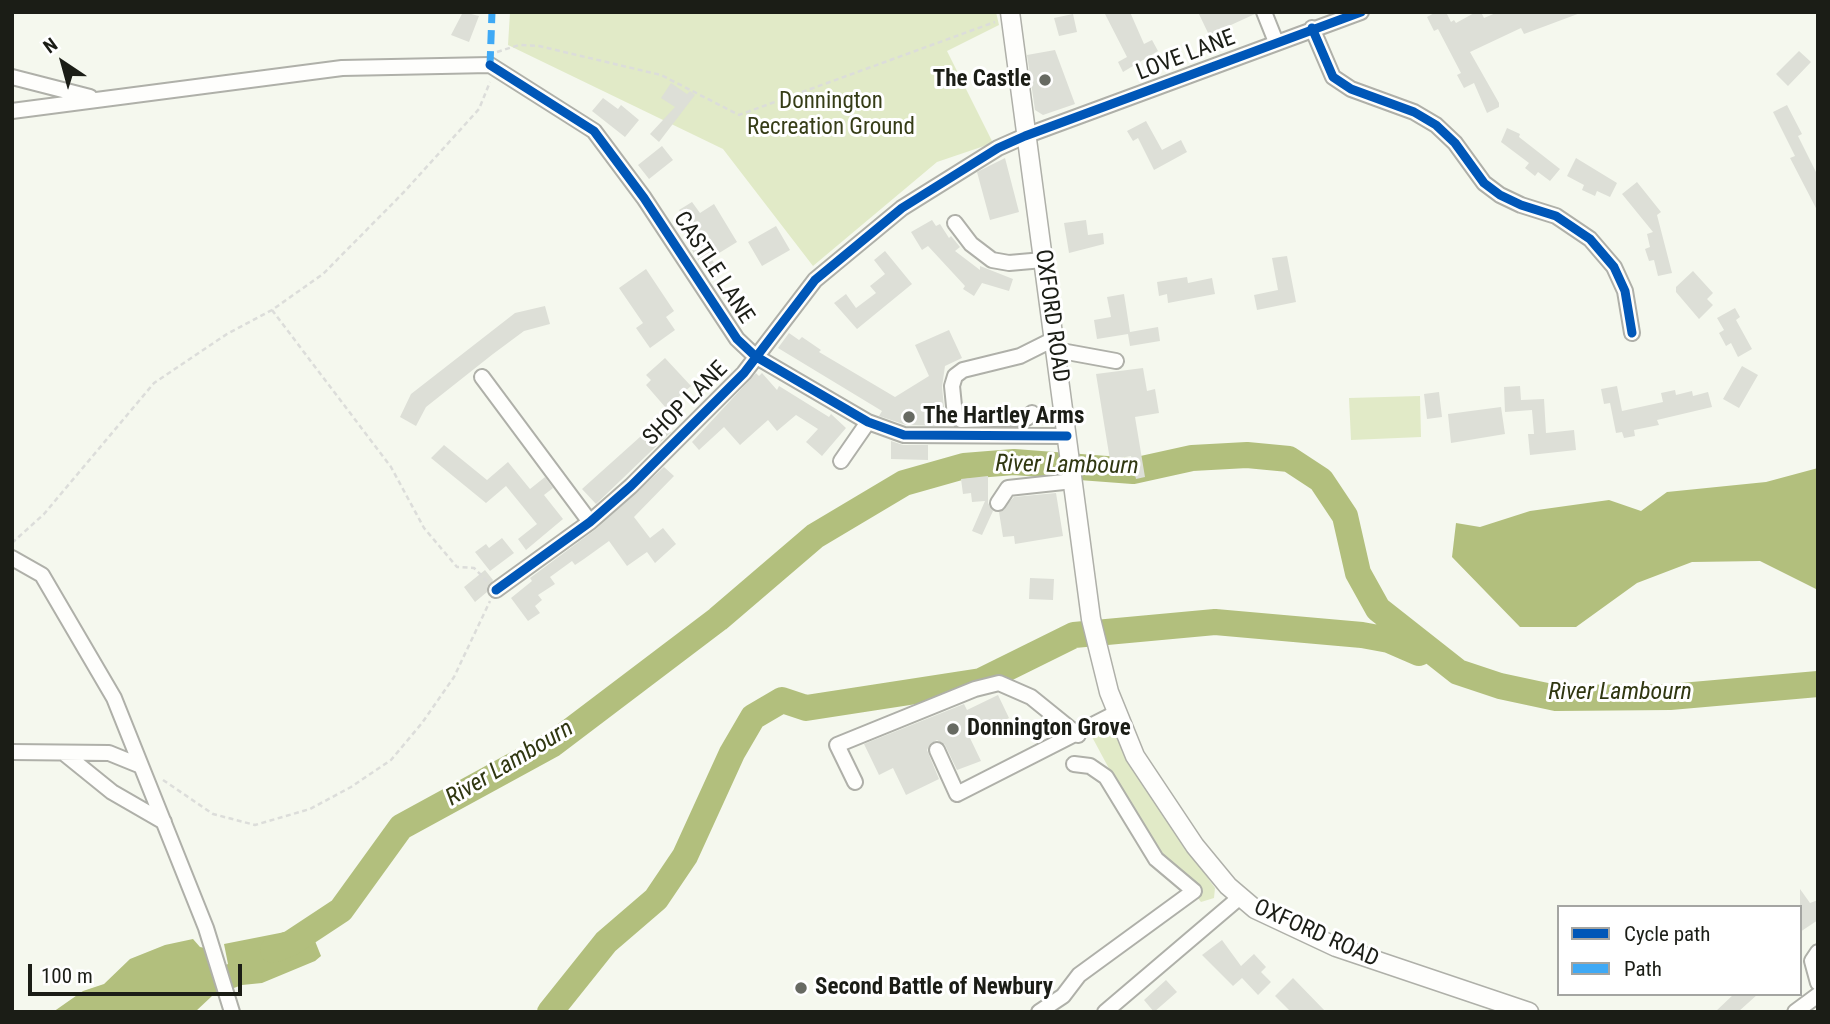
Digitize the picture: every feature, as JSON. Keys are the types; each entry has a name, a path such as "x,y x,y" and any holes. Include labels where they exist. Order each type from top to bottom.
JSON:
{"main road":[{"name":"OXFORD ROAD","path":"1010,14 1024,136 1055,344 1091,619 1102,671 1116,713 1149,780 1195,846 1239,898 1280,922 1336,947 1529,1012"}],"street":[{"path":"1264,12 1276,42"},
{"name":"LOVE LANE","path":"1024,136 1361,12"},
{"path":"1312,29 1334,77 1351,89 1414,112 1436,125 1455,143 1484,183 1500,195 1556,216 1590,239 1614,267 1625,290 1632,332"},
{"path":"12,111 342,68 490,59"},
{"name":"CASTLE LANE","path":"490,59 594,131 644,198 737,339 755,356 868,422 904,435 1067,436"},
{"path":"12,77 98,99"},
{"name":"SHOP LANE","path":"496,590 590,522 650,467 744,373 815,280 846,253 912,202 1024,136"},
{"path":"954,223 971,244 992,260 1009,263 1043,260"},
{"path":"1031,413 1027,418 961,420 954,416 954,376 962,370 1020,356 1055,344 1116,361"},
{"path":"482,377 590,522"},
{"path":"841,461 868,422"},
{"path":"998,503 1008,488 1073,477"},
{"path":"12,558 43,575 114,698 206,928 232,1012"},
{"path":"855,782 837,745 975,689 999,683 1031,697 1078,735"},
{"path":"937,750 957,794 1078,735 1116,713"},
{"path":"12,752 109,753 141,766"},
{"path":"65,754 112,792 164,822"},
{"path":"1038,1012 1063,996 1079,975 1194,891 1156,859 1106,777 1090,766 1074,764"},
{"path":"1105,1012 1239,898"},
{"path":"1818,952 1812,961 1818,983"},
{"path":"1795,1012 1818,995"}],"path":[{"path":"12,543 44,514 154,383 227,334 272,310 323,274 404,192 479,109 491,79 490,59 519,46 539,46 661,75 739,116 1010,14"},
{"path":"141,766 213,814 254,825 310,809 391,760 454,677 496,590 474,568 457,567 424,528 391,467 272,310"}],"green space":[{"name":"Donnington Recreation Ground","path":"510,12 996,12 999,25 947,51 993,143 937,162 813,266 723,149 508,45"},
{"path":"1420,396 1421,437 1351,440 1349,398"},
{"path":"1107,726 1115,729 1156,805 1215,888 1214,898 1201,902 1142,830 1091,735"}],"shaded area":[{"path":"1818,468 1818,590 1760,561 1692,562 1637,583 1576,627 1520,627 1452,557 1456,523 1480,527 1530,511 1609,500 1641,511 1667,492 1766,482"},
{"path":"295,930 313,936 321,956 262,983 242,985 212,996 195,1012 53,1012 83,991 104,984 130,959 165,945 193,939 200,947 210,949 216,969 228,964 224,944"}],"building":[{"path":"463,12 479,16 469,42 451,35"},
{"path":"1104,12 1130,12 1144,44 1152,40 1158,51 1123,72 1118,62 1127,57"},
{"path":"1198,12 1255,12 1255,14 1209,35"},
{"path":"1436,12 1446,12 1451,22 1454,20 1456,23 1476,12 1481,12 1484,18 1498,12 1583,12 1524,34 1521,28 1470,52 1499,103 1499,107 1487,113 1474,83 1464,88 1457,75 1461,73 1438,29 1434,31 1427,17"},
{"path":"1073,14 1077,32 1059,36 1054,18"},
{"name":"The Castle","path":"1055,50 1075,104 1043,115 1035,110 1027,55"},
{"path":"1799,51 1811,62 1788,86 1776,74"},
{"path":"671,83 687,94 690,91 695,95 659,142 650,134 675,107 661,98"},
{"path":"603,98 618,109 621,105 639,120 625,137 592,111"},
{"path":"1787,105 1802,134 1798,136 1818,176 1818,212 1790,158 1795,156 1773,112"},
{"path":"1146,121 1162,150 1181,140 1187,152 1154,170 1138,138 1133,141 1127,131"},
{"path":"1507,128 1520,134 1519,137 1560,169 1550,181 1538,172 1535,176 1525,168 1529,163 1501,142"},
{"path":"662,146 673,160 649,179 638,165"},
{"path":"1005,158 1019,212 990,220 977,172"},
{"path":"1576,158 1617,183 1610,197 1597,191 1595,196 1582,190 1584,185 1567,176"},
{"path":"1637,182 1661,212 1657,215 1672,273 1658,276 1654,260 1649,261 1645,249 1650,247 1647,234 1653,232 1622,194"},
{"path":"692,202 700,213 714,204 737,242 711,258 714,263 704,269 692,250 701,245 679,210"},
{"path":"932,220 936,226 940,224 949,238 951,236 960,247 955,251 980,270 980,266 1013,279 1009,291 982,283 974,296 963,289 965,286 928,246 922,250 911,232"},
{"path":"1086,220 1088,235 1103,233 1104,244 1069,253 1064,223"},
{"path":"776,226 790,250 762,266 748,242"},
{"path":"885,251 912,284 857,329 834,303 846,294 856,308 876,293 870,286 885,274 874,260"},
{"path":"1287,256 1296,302 1257,310 1254,295 1278,290 1272,258"},
{"path":"646,269 674,311 666,317 675,330 650,348 636,328 643,323 619,288"},
{"path":"1693,271 1713,293 1707,299 1713,305 1699,319 1676,292 1676,287"},
{"path":"1187,277 1188,283 1212,278 1215,294 1168,303 1167,294 1159,296 1157,282"},
{"path":"1124,294 1130,332 1158,327 1160,341 1130,346 1128,334 1097,339 1094,320 1111,317 1107,297"},
{"path":"545,306 550,324 524,331 493,354 426,407 416,426 400,417 411,394 515,313"},
{"path":"1735,308 1740,317 1736,320 1752,349 1738,357 1731,343 1726,346 1719,333 1724,330 1717,318"},
{"path":"949,330 962,358 945,366 942,387 946,426 906,425 879,416 882,411 778,348 789,333 799,340 802,337 821,350 819,352 895,397 929,376 915,345"},
{"path":"665,358 691,386 666,408 646,385 651,380 646,375"},
{"path":"1742,366 1758,375 1739,408 1723,399"},
{"path":"1143,368 1147,391 1155,389 1159,413 1135,417 1145,477 1136,479 1131,456 1110,460 1096,374"},
{"path":"756,373 759,376 762,373 777,390 779,386 829,417 831,414 846,428 822,456 806,442 818,429 796,415 777,431 768,420 740,445 724,427 699,450 692,442"},
{"path":"1520,386 1521,400 1544,399 1546,433 1574,430 1576,450 1530,455 1528,434 1534,434 1532,410 1505,412 1504,387"},
{"path":"1617,386 1622,411 1663,402 1661,393 1675,390 1676,395 1692,391 1693,396 1708,392 1712,407 1657,420 1659,425 1634,430 1635,436 1624,438 1622,432 1616,433 1610,403 1604,404 1601,389"},
{"path":"1439,392 1442,417 1427,419 1424,394"},
{"path":"1501,407 1505,434 1451,443 1448,414"},
{"path":"660,419 671,432 596,504 582,489"},
{"path":"891,441 903,445 928,445 928,460 891,459"},
{"path":"444,445 487,480 508,462 530,489 545,477 553,488 544,495 563,519 526,550 518,539 537,524 506,486 486,503 431,458"},
{"path":"664,467 674,476 634,517 650,538 663,528 676,544 655,563 647,552 627,566 609,541 575,565 572,561 550,577 555,584 538,595 542,600 535,606 540,613 528,621 511,598 532,581 530,578 596,529"},
{"path":"988,476 988,503 993,511 982,535 972,531 985,501 972,502 971,493 963,494 961,479"},
{"path":"1056,493 1063,536 1015,544 1014,536 1003,537 999,512 1014,497"},
{"path":"502,538 514,553 490,571 475,552 486,544 489,548"},
{"path":"485,570 493,580 487,592 475,602 464,587"},
{"path":"1030,578 1054,579 1053,600 1029,599"},
{"path":"998,695 1009,718 970,738 981,761 957,770 945,745 937,740 930,744 927,750 939,779 906,795 893,768 879,775 864,744 964,704 967,710"},
{"path":"1800,889 1810,903 1818,900 1818,920 1802,931 1802,905"},
{"path":"1222,940 1241,966 1254,954 1266,967 1261,972 1271,982 1258,995 1242,978 1233,986 1202,955"},
{"path":"1293,978 1326,1012 1291,1012 1275,996"},
{"path":"1166,980 1177,992 1154,1012 1144,1000"},
{"path":"1732,996 1756,996 1738,1012 1715,1012"}],"waterway":[{"name":"River Lambourn","path":"273,950 291,943 341,910 401,827 553,744 718,619 815,536 904,483 964,466 1014,462 1133,471 1192,458 1247,455 1289,459 1321,480 1345,516 1358,573 1378,609 1458,672 1500,686 1556,698 1670,697 1818,684"},
{"path":"550,1012 606,942 656,899 685,856 732,753 753,717 782,700 806,708 981,681 1074,635 1215,622 1362,635 1389,640 1419,653"}],"marked path":[{"path":"490,65 492,12"}],"cycle path":[{"path":"496,590 590,522 631,486 744,373 815,280 902,208 998,148 1025,136 1361,12"},
{"path":"1312,28 1333,77 1351,89 1414,112 1436,125 1455,143 1484,183 1500,195 1556,216 1590,239 1614,267 1625,291 1632,333"},
{"path":"490,65 594,131 644,198 737,339 755,356 868,422 904,435 1067,436"}],"place":[{"name":"The Castle","path":"1045,80"},
{"name":"The Hartley Arms","path":"909,417"},
{"name":"Donnington Grove","path":"953,729"},
{"name":"Second Battle of Newbury","path":"801,988"}]}
